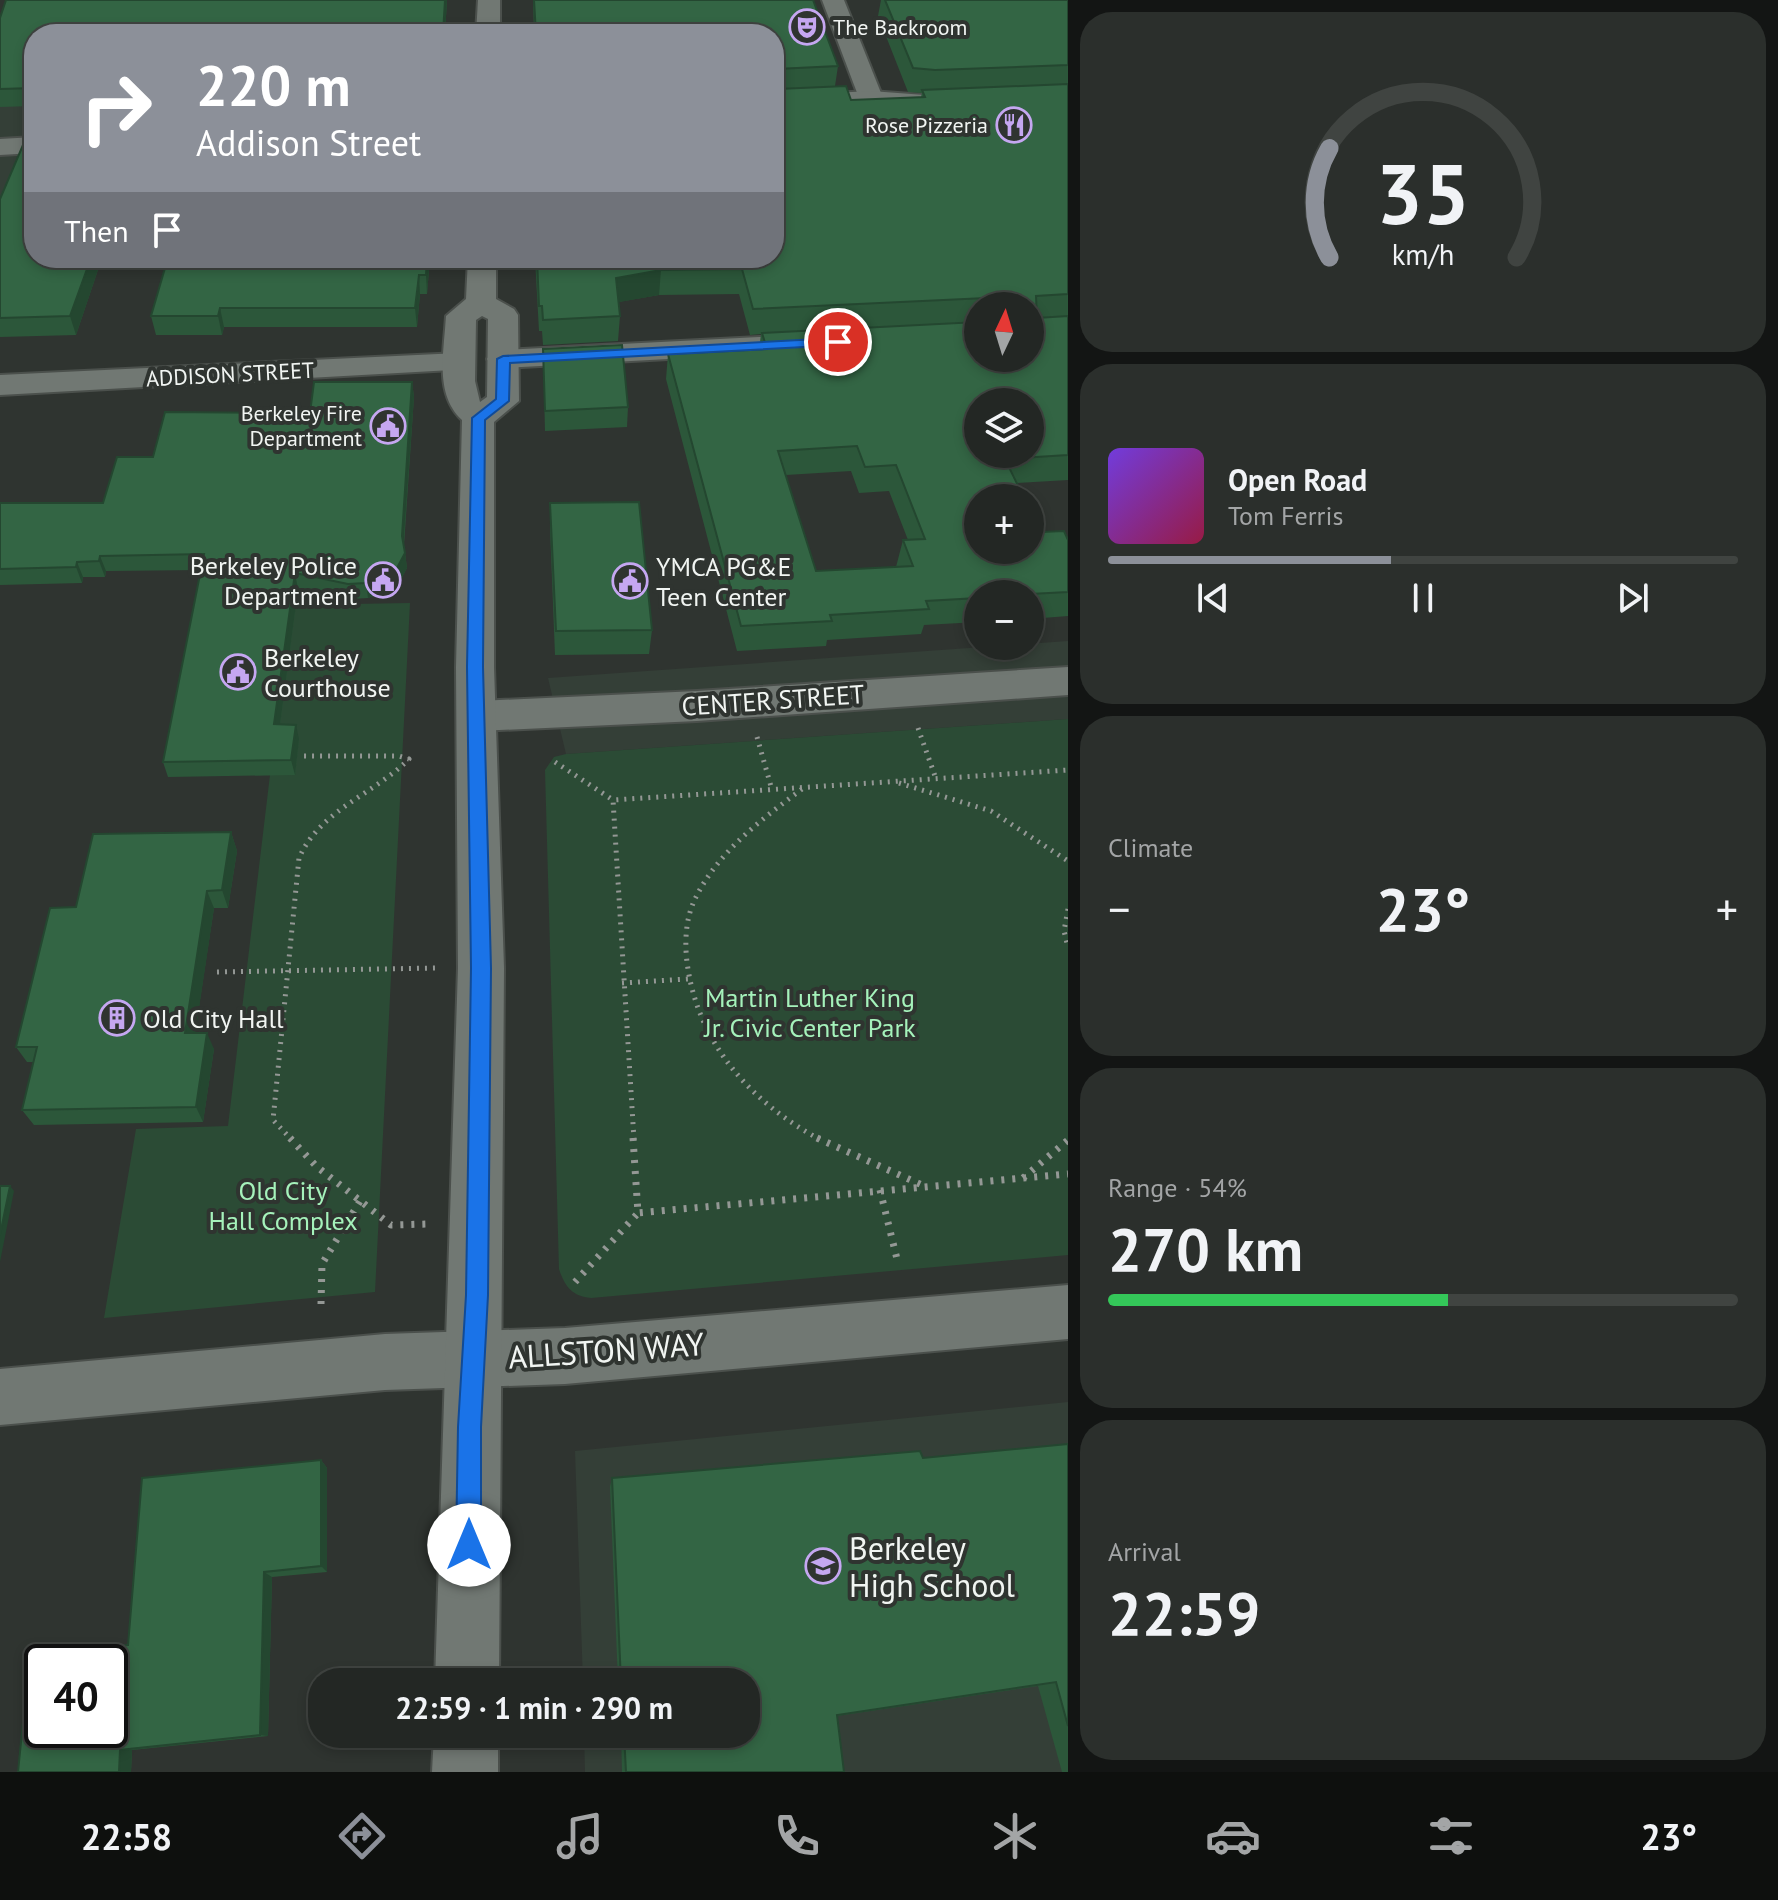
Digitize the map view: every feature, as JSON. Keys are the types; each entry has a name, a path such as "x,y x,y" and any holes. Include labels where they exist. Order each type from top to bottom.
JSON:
{"street":[{"path":"488,24 489,0"},
{"path":"833,0 871,98"},
{"path":"784,102 871,98 905,103 953,95"},
{"path":"0,124 24,123"},
{"path":"0,147 24,146"},
{"path":"481,303 482,268"},
{"path":"478,418 503,401 503,315 481,303"},
{"path":"467,1668 477,1295 481,968 478,418 462,403 459,362 461,316 481,303"},
{"path":"503,359 852,341"},
{"name":"ADDISON STREET","path":"0,385 459,362"},
{"name":"CENTER STREET","path":"478,716 1068,681"},
{"name":"ALLSTON WAY","path":"0,1397 318,1367 565,1356 1068,1312"},
{"path":"465,1772 466,1748"}],"path":[{"path":"904,692 935,776"},
{"path":"747,702 772,790"},
{"path":"300,756 399,756 409,759 396,774 333,813 305,841 299,858 273,1120 316,1166 391,1225"},
{"path":"555,762 613,800 894,782 935,776 1068,770"},
{"path":"894,782 991,811 1068,861"},
{"path":"802,788 751,826 703,882 686,933 688,979 714,1046 758,1096 815,1137 923,1186"},
{"path":"613,800 638,1213"},
{"path":"1068,909 1064,931 1068,947"},
{"path":"217,972 481,968"},
{"path":"622,983 688,979"},
{"path":"1023,1178 1068,1140"},
{"path":"575,1282 638,1213 923,1186 980,1185 1068,1174"},
{"path":"880,1190 898,1263"},
{"path":"321,1304 322,1264 360,1201"}],"shaded area":[{"path":"24,43 24,253 0,254 0,44"},
{"path":"1068,641 1068,719 566,754 548,678 964,648 964,660 1044,660 1044,643"},
{"name":"Berkeley High School","path":"1068,1402 1068,1772 585,1772 584,1748 760,1748 760,1668 583,1668 575,1451"}],"green space":[{"name":"Old City Hall Complex","path":"410,603 375,1292 104,1318 136,1129 228,1126 270,775 295,605"},
{"name":"Martin Luther King Jr. Civic Center Park","path":"1068,719 1068,1255 591,1298 570,1290 559,1269 545,770 554,757"}],"building":[{"path":"6,0 445,0 444,24 24,24 24,88 0,89 0,18"},
{"path":"534,0 813,0 838,66 784,69 784,24 535,24"},
{"path":"885,0 1068,0 1068,65 935,70 913,68"},
{"path":"1068,84 1068,294 964,292 964,299 753,309 742,269 661,270 616,278 620,316 543,320 542,306 539,306 537,268 784,268 784,89 846,86 851,100 925,97 922,90"},
{"path":"24,143 24,268 87,268 70,316 0,318 0,199"},
{"path":"165,268 426,268 426,275 419,275 415,308 220,308 218,316 151,316"},
{"path":"1068,316 1068,455 1044,457 1044,388 964,388 964,468 1009,468 1017,484 964,484 964,564 1044,564 1044,532 1064,531 1068,540 1068,592 1044,593 1044,580 964,580 964,599 926,601 929,609 830,615 832,621 741,626 668,354 767,349 762,333 964,323 964,372 1044,372 1044,318","holes":["857,446 865,467 896,465 925,539 903,540 913,566 816,571 778,451"]},
{"path":"622,345 628,407 545,411 543,349"},
{"path":"314,382 412,382 402,536 405,553 397,568 366,583 348,584 295,573 274,724 296,725 291,760 163,762 204,554 100,556 99,561 77,562 76,567 0,569 0,503 103,503 117,457 153,457 165,412 310,413"},
{"path":"639,502 652,630 556,631 550,503"},
{"name":"Old City Hall","path":"231,832 222,890 207,891 185,1033 207,1033 196,1107 22,1110 37,1047 16,1047 50,908 76,907 93,834"},
{"path":"0,1186 10,1186 0,1235"},
{"name":"Berkeley High School","path":"1068,1444 1068,1726 1056,1682 837,1715 844,1772 626,1772 625,1748 760,1748 760,1668 620,1668 612,1478 920,1451 923,1458"},
{"path":"321,1460 321,1566 264,1572 260,1735 120,1750 119,1772 18,1772 24,1712 24,1748 128,1748 128,1645 142,1478"}],"place":[{"name":"The Backroom","path":"807,27"},
{"name":"Rose Pizzeria","path":"1014,125"},
{"name":"Berkeley Fire Department","path":"388,426"},
{"name":"Berkeley Police Department","path":"383,580"},
{"name":"YMCA PG&E Teen Center","path":"630,581"},
{"name":"Berkeley Courthouse","path":"238,672"},
{"name":"Old City Hall","path":"117,1018"},
{"name":"Berkeley High School","path":"823,1566"}],"route":[{"path":"469,1545 470,1427 477,1295 481,968 475,667 478,418 503,401 503,359 838,342"}]}
